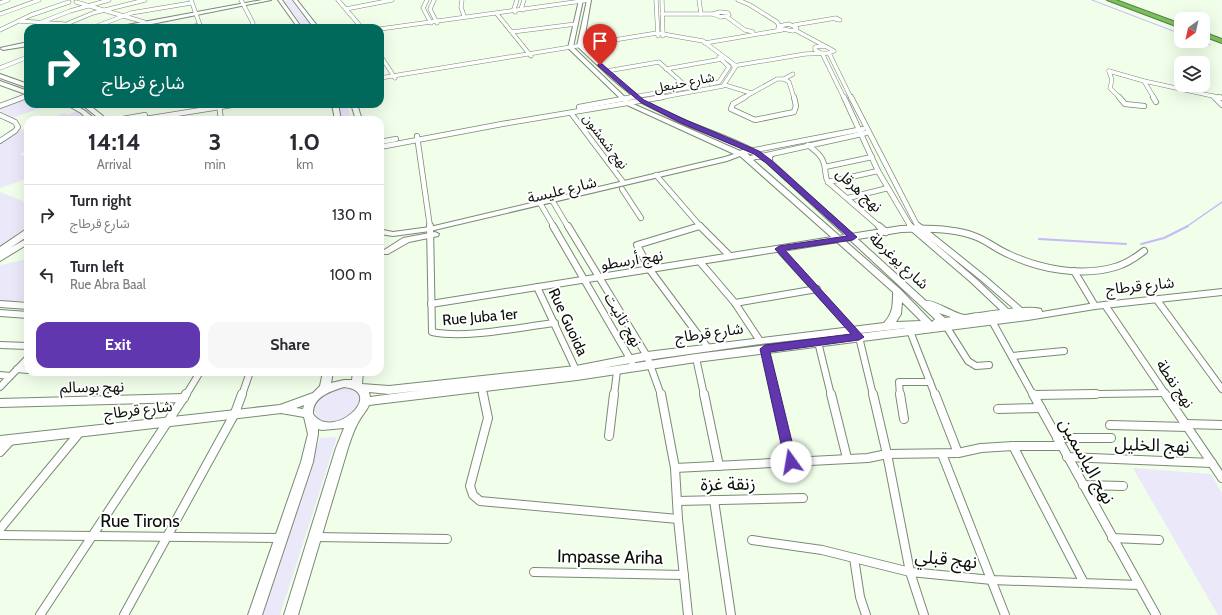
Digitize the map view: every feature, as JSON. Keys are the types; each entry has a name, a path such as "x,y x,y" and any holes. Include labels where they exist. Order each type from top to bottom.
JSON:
{"highway":[{"path":"1110,0 1174,23"},
{"path":"1119,0 1174,20"},
{"path":"1210,32 1222,36"},
{"path":"1210,37 1222,41"}],"street":[{"path":"0,2 4,0"},
{"path":"0,2 8,0"},
{"path":"0,14 39,0"},
{"path":"42,22 89,5 109,0"},
{"path":"18,20 66,24 103,10 145,0"},
{"path":"146,24 242,2 257,0"},
{"path":"242,2 269,0"},
{"path":"280,0 297,24"},
{"path":"296,0 314,24"},
{"path":"338,0 359,24"},
{"path":"346,8 376,1 392,0"},
{"path":"427,0 423,8 430,22"},
{"path":"434,0 430,9 437,22"},
{"path":"462,0 461,7 464,16"},
{"path":"515,11 517,0"},
{"path":"523,10 524,0"},
{"path":"656,0 658,35"},
{"path":"662,0 663,34"},
{"path":"699,0 701,14"},
{"path":"738,0 778,23 778,27 782,30"},
{"path":"728,65 829,53 833,52 834,50 824,46 796,28 745,0"},
{"path":"0,30 18,20 71,1 77,1 123,16 139,24"},
{"path":"102,24 123,16 191,1 199,24"},
{"path":"571,49 581,1"},
{"path":"437,22 464,16 589,1 582,47"},
{"path":"242,2 253,24"},
{"path":"384,29 515,11"},
{"path":"713,14 715,12 729,14 725,17"},
{"path":"497,14 530,55"},
{"path":"662,14 713,14 725,17 745,30 753,32"},
{"path":"725,17 743,34"},
{"path":"788,31 800,26 836,20"},
{"path":"512,32 576,24"},
{"path":"702,42 787,24"},
{"path":"702,42 782,30 788,31 803,38 820,53 861,131 878,170 912,229 1018,315"},
{"name":"شارع حنبعل","path":"384,78 663,34 702,42 735,65 725,85 629,104 418,138 384,142"},
{"name":"شارع حنبعل","path":"384,145 624,99 717,83 728,65 702,42"},
{"path":"735,65 824,46"},
{"path":"2,51 24,47"},
{"name":"شارع يوغرطة","path":"582,47 642,101 768,162 853,237 912,294 946,324"},
{"name":"شارع يوغرطة","path":"571,49 629,104 680,128 728,148 751,154 838,240 897,290 930,326"},
{"path":"829,53 867,131 919,228 984,279 1018,315"},
{"path":"0,68 24,58"},
{"path":"666,69 722,59"},
{"path":"17,61 24,62"},
{"path":"384,61 394,77"},
{"path":"607,71 659,62 688,88"},
{"path":"1144,106 1125,104 1110,88 1112,80 1109,71 1144,81 1222,98"},
{"path":"784,79 789,82 796,106 794,112 755,120 731,109 733,104 774,80 784,79 793,74"},
{"path":"0,76 24,85"},
{"path":"1144,81 1156,102"},
{"path":"0,83 24,92"},
{"path":"725,85 751,93"},
{"path":"0,102 24,94"},
{"path":"0,106 24,95"},
{"path":"1213,96 1222,105"},
{"path":"76,108 88,116"},
{"path":"89,108 99,116"},
{"path":"142,116 190,108"},
{"path":"163,116 209,108"},
{"name":"نهج شمشون","path":"571,113 622,186 641,218"},
{"path":"0,115 15,122 18,127 15,131 0,141"},
{"name":"شارع عليسة","path":"384,253 406,240 431,232 622,186 737,162 751,154 774,153 861,131"},
{"name":"شارع عليسة","path":"658,178 727,159 867,131"},
{"name":"Rue Juba 1er","path":"418,138 431,232 432,330 436,334 466,333 555,323"},
{"name":"نهج هرقل","path":"808,145 821,156 828,182 886,232"},
{"path":"727,159 732,153 728,148"},
{"path":"768,162 770,156 774,153"},
{"path":"825,167 872,157"},
{"path":"828,182 878,170"},
{"path":"658,178 700,226 730,256"},
{"path":"848,198 888,188"},
{"path":"554,202 647,356 661,394 675,468 678,519 688,615"},
{"name":"نهج تانيت","path":"541,206 633,364"},
{"path":"700,226 638,243 638,248 650,270 708,348"},
{"name":"نهج أرسطو","path":"431,304 537,286 585,281 730,256 919,228 968,234 1024,260 1048,267 1074,271 1118,266 1138,257 1144,251"},
{"name":"شارع عليسة","path":"384,232 392,234 431,232"},
{"path":"384,234 389,239 389,243 384,251"},
{"path":"0,251 24,235"},
{"path":"0,258 24,243"},
{"path":"779,249 857,333 887,454 910,572 924,615"},
{"path":"700,262 735,303 763,345 791,462"},
{"path":"1074,271 1095,306"},
{"name":"Rue Guoida","path":"537,286 576,370"},
{"path":"735,303 817,289"},
{"path":"887,326 897,315 897,290"},
{"name":"شارع قرطاج","path":"946,324 962,317 1061,312 1095,306 1222,292"},
{"path":"912,294 941,310 962,317"},
{"path":"1157,300 1222,389"},
{"path":"0,304 24,306"},
{"name":"نهج نفطة","path":"1105,305 1166,393 1222,478"},
{"path":"0,313 24,315"},
{"name":"شارع قرطاج","path":"359,387 389,390 633,364 651,366 763,345 857,333 910,330 946,324 992,321 1018,315"},
{"name":"نهج الياسمين","path":"992,321 1156,615"},
{"path":"946,324 968,361 976,366 989,366"},
{"name":"شارع قرطاج","path":"366,401 617,371 647,356 708,348 818,342 887,326 930,326"},
{"path":"910,330 958,452"},
{"path":"818,342 848,458"},
{"path":"0,346 24,346"},
{"path":"1012,356 1064,351"},
{"path":"696,358 719,466"},
{"path":"0,387 24,362"},
{"path":"17,370 24,370"},
{"path":"609,436 617,371"},
{"path":"0,375 10,376"},
{"path":"40,615 90,537 170,421 198,376"},
{"path":"124,615 164,538 236,413 249,376"},
{"path":"325,389 327,376"},
{"path":"358,376 359,387"},
{"path":"904,419 899,382 930,382"},
{"path":"255,615 307,462 313,434 309,405 314,397 325,389 342,383 359,387 365,394 366,401 362,410 348,429 291,615"},
{"path":"482,388 488,418 470,486 473,495 480,501 678,519"},
{"path":"1034,395 1166,393"},
{"name":"شارع قرطاج","path":"5,440 280,409 314,397"},
{"name":"نهج بوسالم","path":"0,402 184,398"},
{"path":"998,409 1041,408"},
{"name":"شارع قرطاج","path":"280,409 310,417"},
{"path":"310,417 319,425 330,427 343,424 355,418"},
{"path":"1110,425 1222,425"},
{"path":"0,530 80,432"},
{"path":"1056,438 1111,438"},
{"path":"0,452 5,440"},
{"path":"675,468 868,458 887,454 942,454 981,448 1013,446 1061,446"},
{"path":"1013,446 1084,583"},
{"path":"942,454 1005,615"},
{"name":"نهج الخليل","path":"1067,457 1212,463"},
{"path":"1083,485 1123,486"},
{"name":"زنقة غزة","path":"678,501 803,498"},
{"path":"714,500 731,615"},
{"name":"Rue Tirons","path":"0,536 280,538"},
{"path":"315,537 447,539"},
{"path":"1112,538 1159,540"},
{"name":"نهج قبلي","path":"752,540 822,550 910,572 992,580 1139,585"},
{"path":"854,558 860,597 866,615"},
{"name":"Impasse Ariha","path":"534,572 684,575"}],"shaded area":[{"path":"291,0 310,24 302,24 284,1"},
{"path":"24,98 24,108 41,108 14,117 0,111 0,107"},
{"path":"339,108 348,108 350,116 341,116"},
{"path":"77,111 83,116 57,116 64,113 67,115"},
{"path":"24,129 24,151 19,155 24,156 24,179 0,188 0,143"},
{"path":"0,192 24,201 24,232 0,248"},
{"path":"24,260 24,301 0,301 0,265"},
{"path":"342,387 353,389 359,394 361,400 359,406 354,413 346,418 338,421 323,421 316,415 315,406 317,402 324,394"},
{"path":"337,437 280,615 258,615 320,438"},
{"path":"1133,468 1211,474 1222,493 1222,615 1218,615"}],"waterway":[{"path":"1092,0 1174,31"},
{"path":"1186,227 1222,202"},
{"path":"1141,244 1164,238 1186,227"},
{"path":"1039,239 1126,244"}],"route":[{"path":"600,65 636,97 658,110 683,122 754,151 853,237 779,249 859,337 765,349 791,462"}]}
